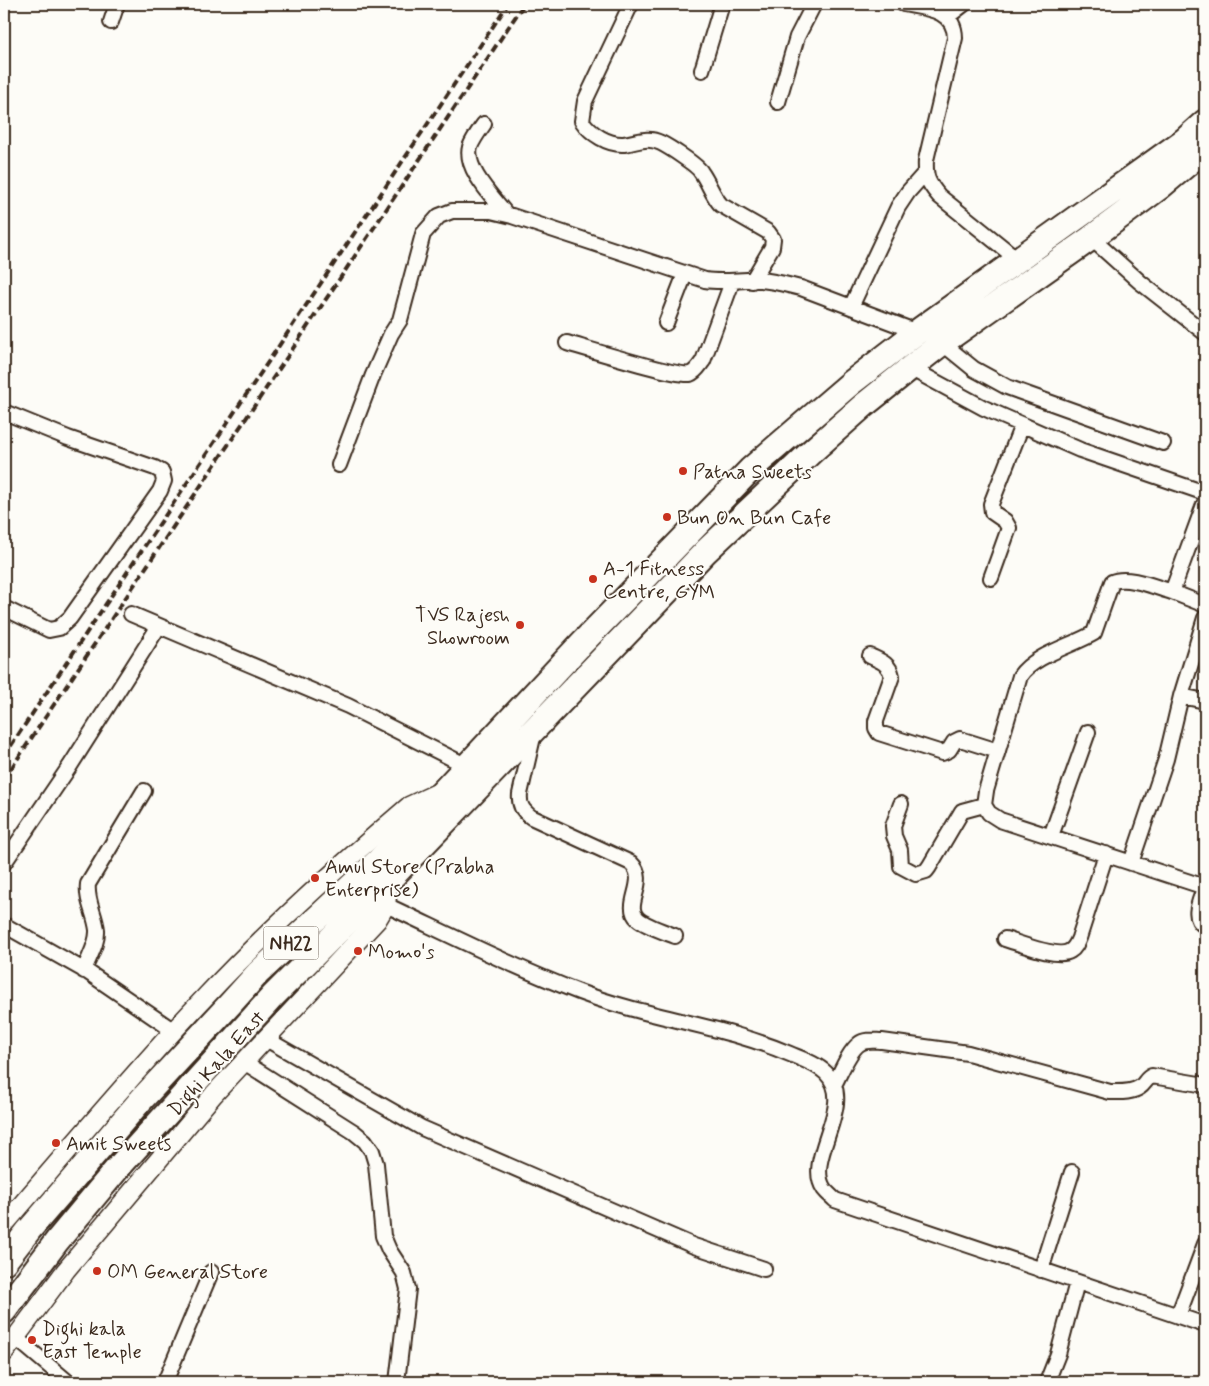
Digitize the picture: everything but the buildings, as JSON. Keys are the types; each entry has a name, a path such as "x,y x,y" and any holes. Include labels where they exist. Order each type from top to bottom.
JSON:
{"highway":[{"name":"NH22","path":"4,1262 141,1100 258,974 379,860 581,644 751,469 851,383 917,332 1185,140 1205,122"},
{"name":"NH22","path":"4,1310 57,1241 116,1170 272,996 389,880 627,631 713,544 864,405 910,368 942,343 1091,238 1161,186 1205,150"}],"street":[{"path":"111,22 117,4"},
{"path":"631,4 585,101 582,121 588,129 604,140 624,144 643,139 653,139 663,144 700,170 715,198 721,204 768,232 773,239 772,247 752,281"},
{"path":"702,70 722,4"},
{"path":"778,102 797,37 814,4"},
{"path":"904,4 932,9 948,17 955,27 955,38 926,160 925,173 929,184 939,196 1017,259"},
{"path":"948,17 964,4"},
{"path":"484,124 470,147 470,161 478,177 506,214"},
{"path":"851,307 898,208 908,192 925,173"},
{"path":"339,465 373,375 391,334 400,320 423,234 439,216 452,211 491,211 506,214 705,280 732,282 760,280 800,288 917,332"},
{"path":"1091,238 1140,282 1205,333"},
{"path":"666,323 685,274"},
{"path":"567,343 666,371 689,374 697,370 703,361 732,282"},
{"path":"942,343 974,369 1007,387 1163,443"},
{"path":"910,368 959,396 1080,450 1205,493"},
{"path":"4,412 68,438 155,468 162,472 164,481 160,491 70,618 59,628 49,630 4,608"},
{"path":"991,578 1009,528 1005,521 992,512 991,504 1022,425"},
{"path":"1172,592 1205,502"},
{"path":"1205,605 1172,592 1127,580 1112,582 1094,633 1035,662 1025,668 1020,676 986,791 984,805 989,813 1000,820 1205,886 1197,916 1200,923 1205,926"},
{"path":"132,614 348,706 466,766"},
{"path":"1131,862 1166,759 1181,696 1205,618"},
{"path":"4,863 70,766 159,626"},
{"path":"870,656 887,664 892,676 876,722 876,728 879,733 942,752 950,750 956,740 960,739 998,751"},
{"path":"1181,696 1205,701"},
{"path":"534,730 520,794 519,804 524,812 636,868 639,876 633,904 634,914 639,920 674,936"},
{"path":"1051,836 1088,732"},
{"path":"4,1224 206,995 263,938 408,806 444,790"},
{"path":"84,971 96,942 97,932 86,893 88,884 144,791"},
{"path":"901,804 894,821 893,832 900,850 901,866 916,874 926,871 929,867 962,810 984,805"},
{"path":"1005,939 1061,954 1070,952 1075,948 1106,854"},
{"name":"Dighi Kala East","path":"4,1354 66,1270 214,1094 377,920 386,905 389,880"},
{"path":"386,905 525,970 579,992 631,1010 752,1039 810,1063 826,1074 834,1085 836,1098 833,1120 821,1160 820,1175 824,1189 835,1200 1205,1325"},
{"path":"4,925 84,971 174,1031"},
{"path":"266,1039 422,1128 694,1246 764,1269"},
{"path":"834,1085 854,1050 860,1043 869,1041 892,1042 968,1053 1110,1092 1128,1091 1138,1088 1152,1076 1205,1085"},
{"path":"244,1062 354,1132 365,1141 372,1151 376,1164 383,1236 389,1250 404,1273 408,1289 397,1382"},
{"path":"1041,1270 1072,1172"},
{"path":"1178,1316 1205,1244"},
{"path":"165,1382 211,1272"},
{"path":"1047,1382 1058,1354 1077,1282"},
{"path":"16,1338 68,1382"}],"railway":[{"path":"4,756 508,4"},
{"path":"4,779 524,4"}],"place":[{"name":"Patna Sweets","path":"683,471"},
{"name":"Bun On Bun Cafe","path":"667,517"},
{"name":"A-1 Fitness Centre, GYM","path":"593,579"},
{"name":"TVS Rajesh Showroom","path":"520,625"},
{"name":"Amul Store (Prabha Enterprise)","path":"315,878"},
{"name":"Momo's","path":"358,951"},
{"name":"Amit Sweets","path":"56,1143"},
{"name":"OM General Store","path":"97,1271"},
{"name":"Dighi kala East Temple","path":"32,1340"}]}
